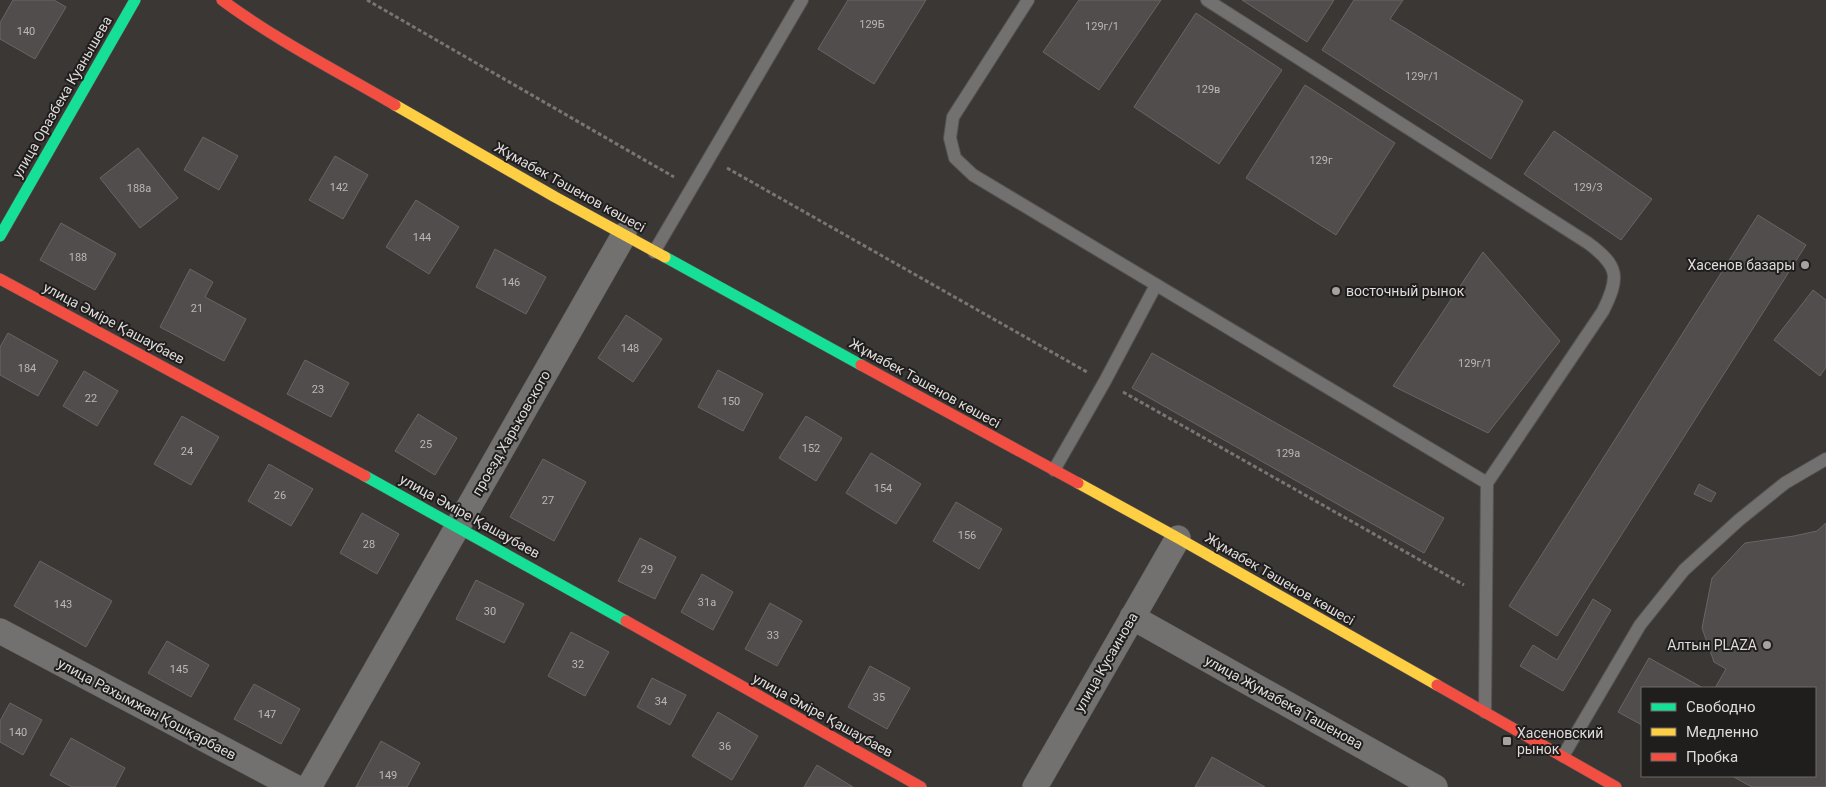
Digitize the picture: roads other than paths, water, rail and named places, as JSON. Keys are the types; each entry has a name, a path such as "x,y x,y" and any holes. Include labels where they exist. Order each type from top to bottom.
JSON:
{"main road":[{"name":"улица Оразбека Куанышева","path":"0,236 135,0"},
{"name":"Жұмабек Тәшенов көшесі","path":"222,0 241,14 300,50 654,252 1178,538 1616,787"},
{"name":"улица Әміре Қашаубаев","path":"0,279 458,526 921,787"}],"street":[{"name":"проезд Харьковского","path":"309,787 624,235"},
{"name":"улица Кусаинова","path":"1034,787 1178,538"},
{"name":"улица Жумабека Ташенова","path":"1132,617 1435,787"},
{"name":"улица Рахымжан Қошқарбаев","path":"0,631 295,787"}],"lane":[{"path":"654,252 802,0"},
{"path":"1028,0 953,117 950,138 955,158 973,175 1487,482"},
{"path":"1207,0 1588,243 1604,255 1614,269 1613,290 1603,311 1487,482 1485,713"},
{"path":"1054,470 1105,382 1156,284"},
{"path":"1563,756 1640,625 1684,570 1739,520 1778,489 1826,459"}],"place":[{"name":"Хасенов базары","path":"1805,265"},
{"name":"восточный рынок","path":"1336,291"},
{"name":"Алтын PLAZA","path":"1767,645"},
{"name":"Хасеновский рынок","path":"1507,741"}]}
